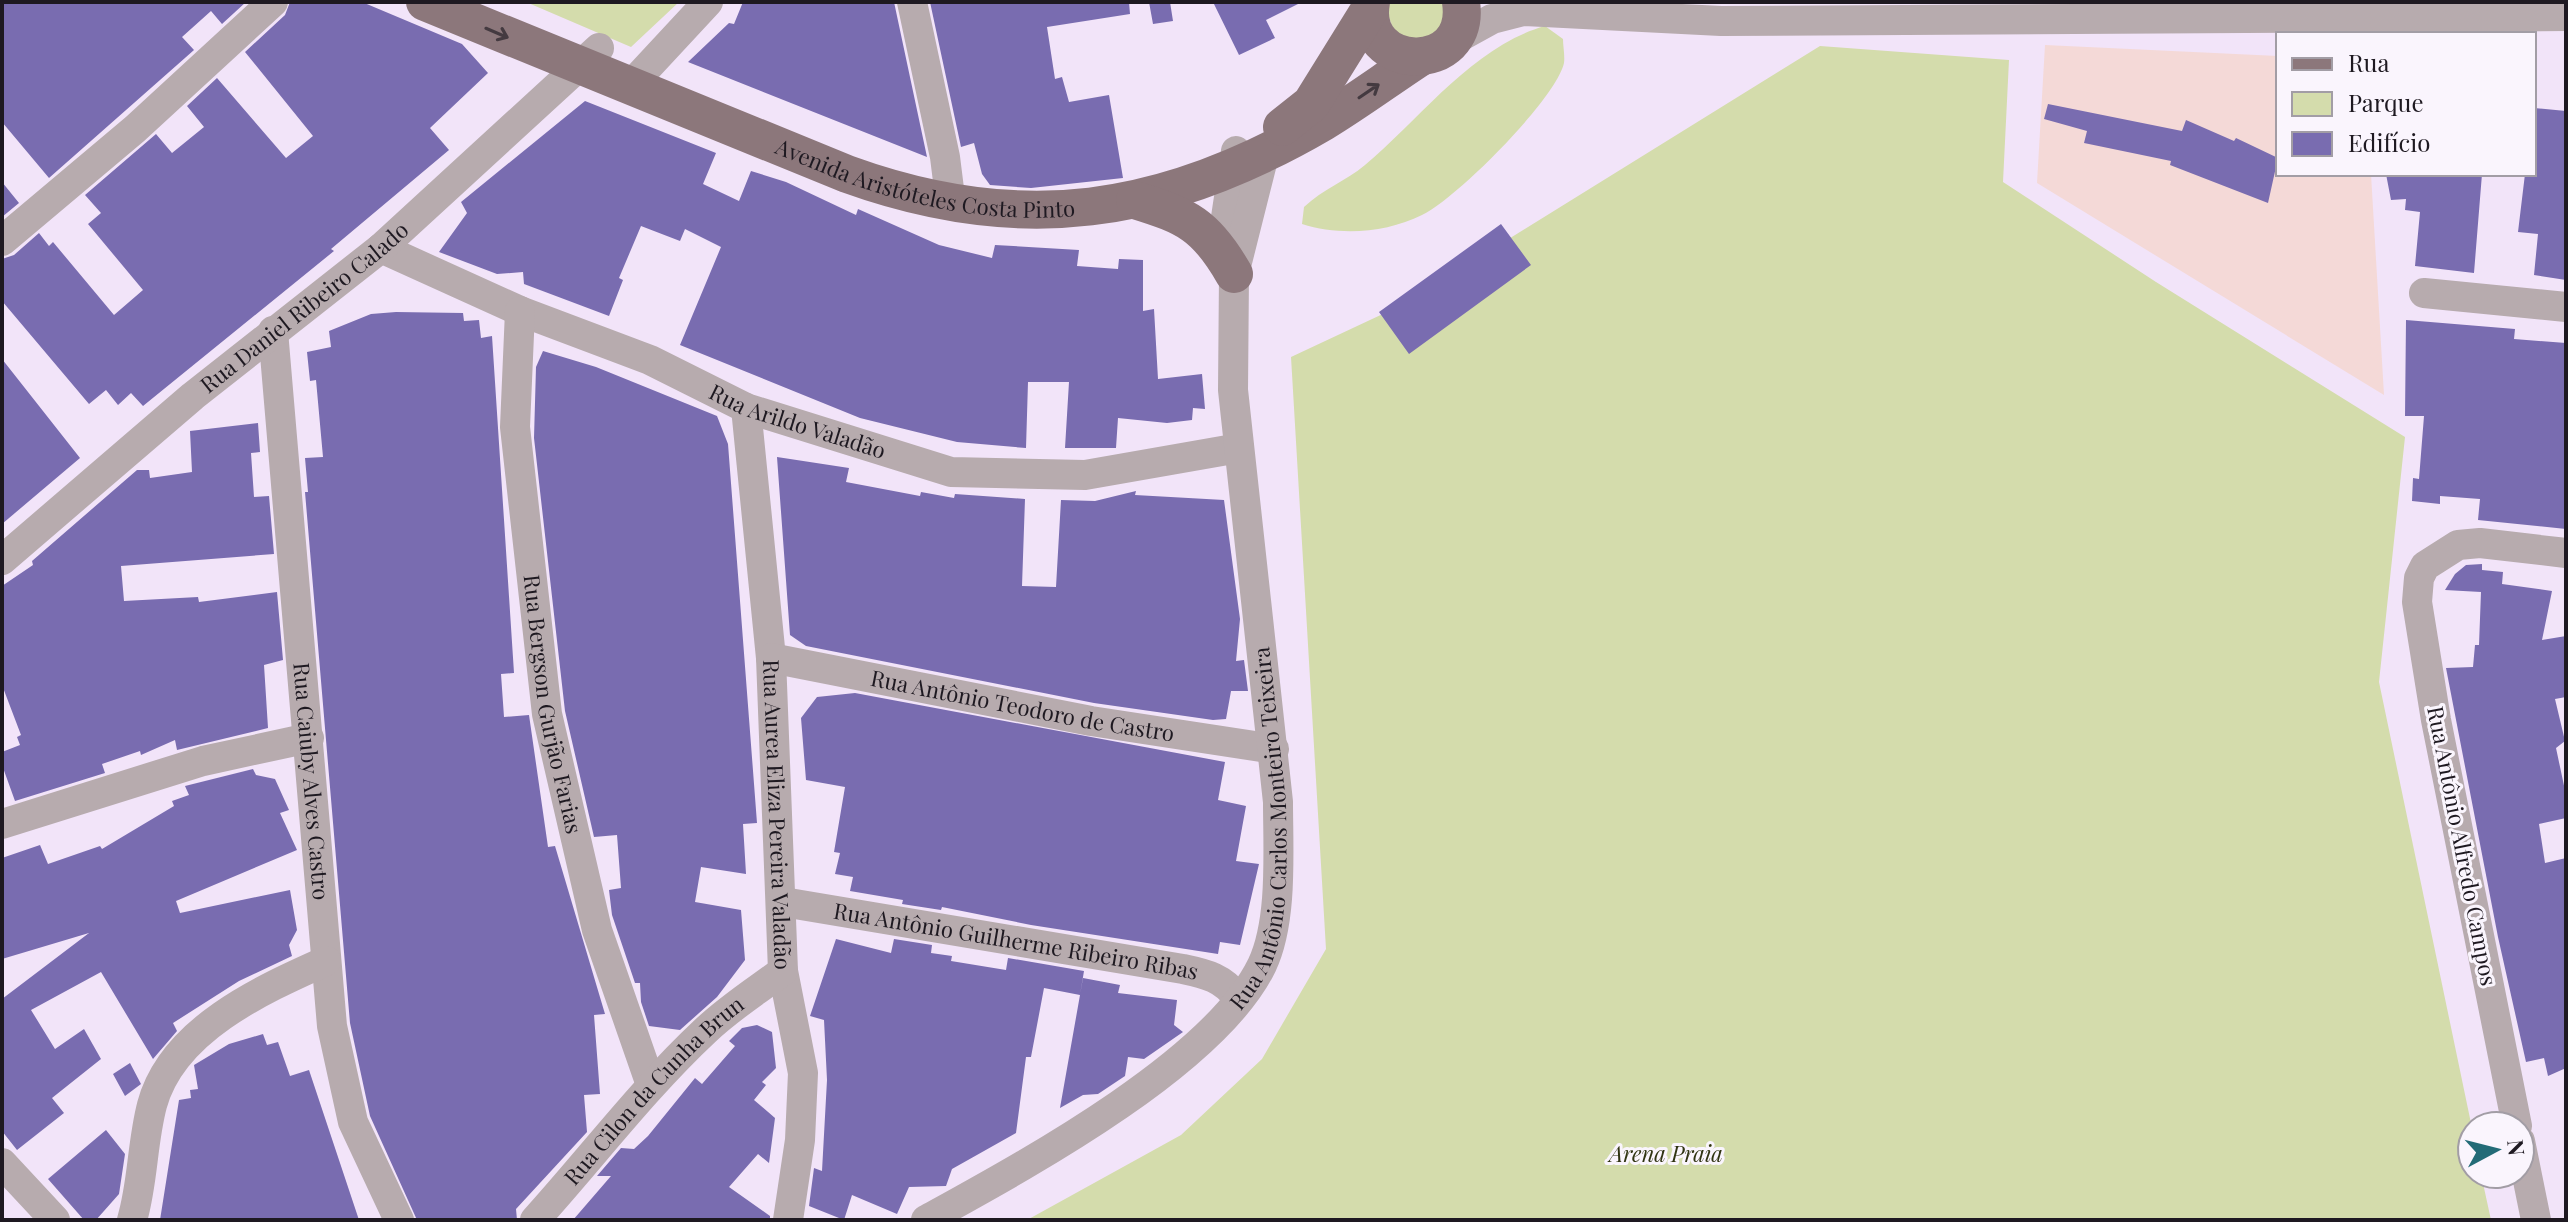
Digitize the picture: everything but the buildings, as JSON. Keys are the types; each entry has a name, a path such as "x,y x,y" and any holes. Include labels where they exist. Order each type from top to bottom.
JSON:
{"main road":[{"name":"Avenida Aristóteles Costa Pinto","path":"425,2 640,75 847,174 904,195 1133,184 1245,157 1311,104 1371,6"},
{"name":"Avenida Aristóteles Costa Pinto","path":"491,2 590,58"},
{"path":"1452,41 1462,18 1461,2"},
{"path":"1371,6 1371,22 1384,44 1394,52 1419,58"},
{"name":"Avenida Aristóteles Costa Pinto","path":"950,194 1048,211 1135,200 1194,184 1323,122 1419,58 1443,50 1452,41"},
{"path":"1135,200 1179,214 1197,224 1213,240 1234,274"}],"street":[{"path":"2,241 135,129 273,2"},
{"path":"640,75 708,2"},
{"path":"912,2 950,194"},
{"path":"1452,41 1492,19 1523,11 1574,8 1721,21 2566,16"},
{"name":"Rua Daniel Ribeiro Calado","path":"2,560 273,331 381,248 590,58"},
{"name":"Rua Antônio Carlos Monteiro Teixeira","path":"926,1220 1116,1105 1180,1060 1224,1019 1262,964 1273,919 1278,871 1274,749 1233,390 1234,274 1225,224 1245,157"},
{"name":"Rua Arildo Valadão","path":"381,248 520,311 650,360 746,408 951,472 1085,475 1239,448"},
{"path":"2424,293 2566,307"},
{"name":"Rua Bergson Gurjão Farias","path":"520,311 515,427 547,714 597,930 651,1085"},
{"name":"Rua Caiuby Alves Castro","path":"273,331 332,1026 349,1109 374,1173 399,1220"},
{"name":"Rua Aurea Eliza Pereira Valadão","path":"746,408 771,658 783,902 783,971 803,1073 800,1140 788,1220"},
{"name":"Rua Antônio Alfredo Campos","path":"2514,1110 2436,720 2417,602 2419,578 2425,566 2458,545 2480,543 2566,553"},
{"name":"Rua Antônio Teodoro de Castro","path":"771,658 1091,721 1274,749"},
{"path":"2,824 203,761 309,738"},
{"name":"Rua Antônio Guilherme Ribeiro Ribas","path":"783,902 1183,969 1210,975 1228,985 1238,998"},
{"path":"132,1220 152,1105 177,1057 200,1033 245,1003 326,961"},
{"name":"Rua Cilon da Cunha Brun","path":"535,1220 651,1085 734,1005 783,971"},
{"path":"2,1163 55,1220"},
{"path":"2530,1190 2536,1220"}],"shaded area":[{"path":"2045,45 2276,56 2276,176 2371,176 2384,395 2037,183"}],"green space":[{"path":"526,2 679,2 631,47"},
{"path":"1383,2 1448,2 1441,38 1399,44"},
{"path":"1545,26 1563,39 1564,63 1557,79 1525,123 1457,190 1422,215 1393,226 1347,231 1302,224 1304,207 1365,165 1471,67 1519,36"},
{"name":"Arena Praia","path":"1820,46 2009,60 2003,182 2156,282 2405,437 2379,682 2468,1110 2456,1110 2456,1190 2484,1190 2491,1220 1027,1220 1181,1135 1262,1059 1326,949 1291,357 1402,305"}]}
